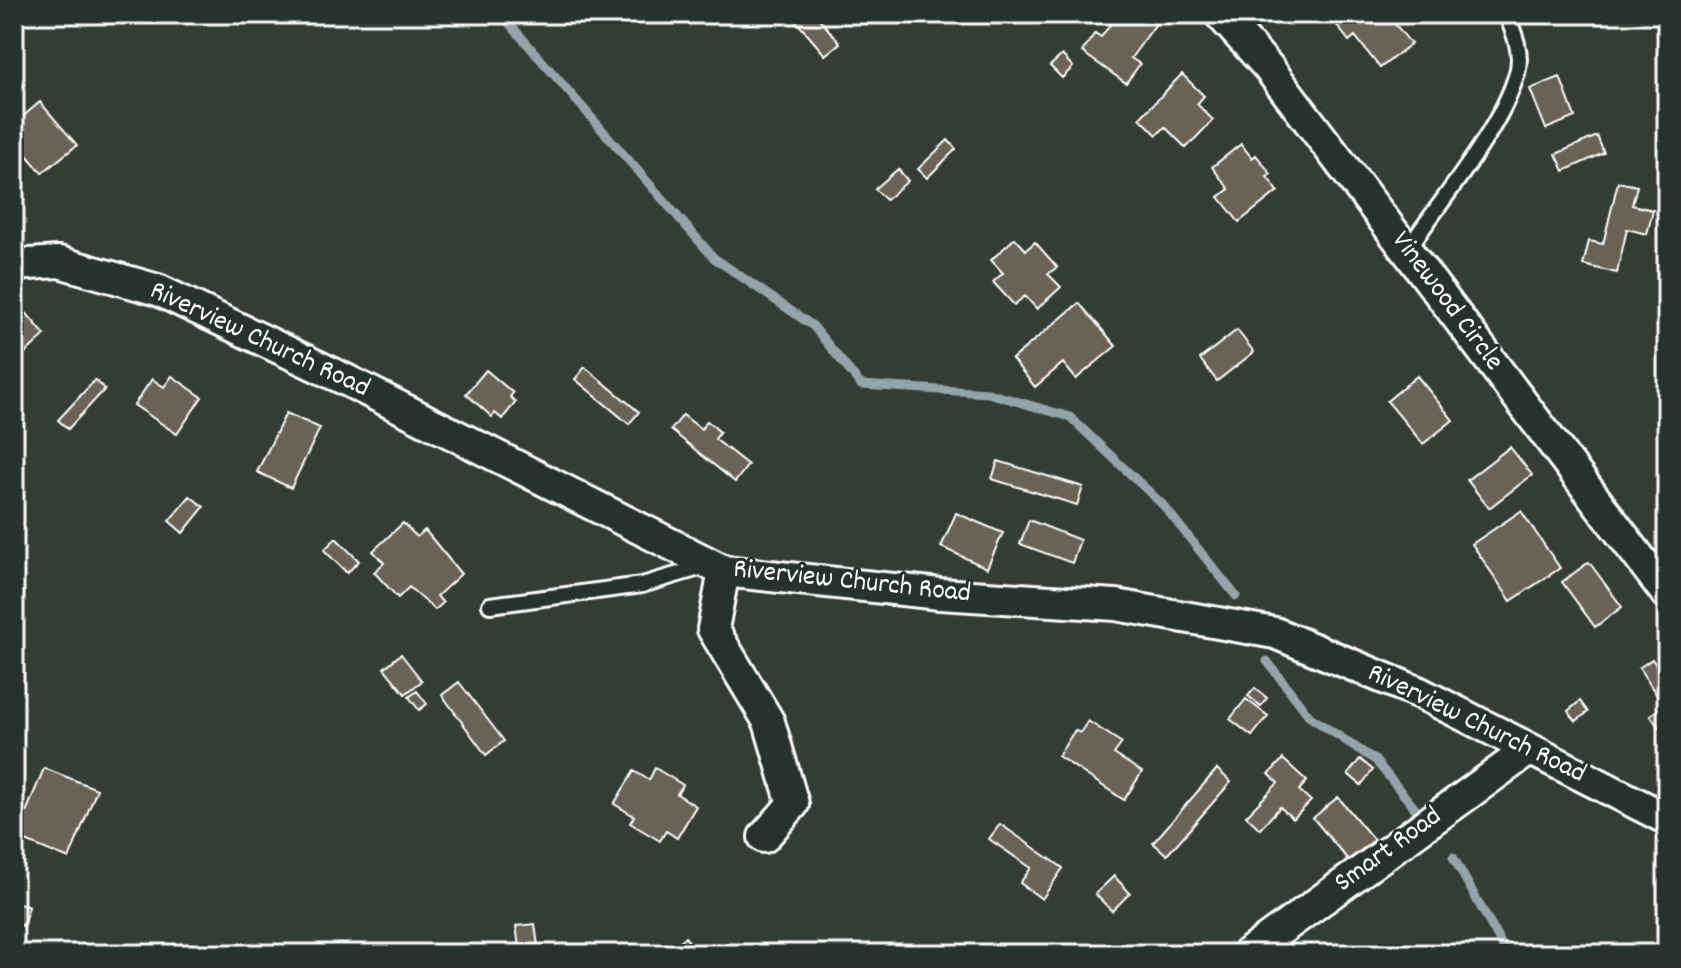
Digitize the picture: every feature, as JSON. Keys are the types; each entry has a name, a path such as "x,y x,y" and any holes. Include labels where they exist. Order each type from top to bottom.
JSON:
{"street":[{"name":"Vinewood Circle","path":"1220,14 1268,67 1665,587"},
{"name":"Riverview Church Road","path":"18,258 59,262 158,290 344,379 717,568 940,594 1116,605 1275,633 1420,693 1667,819"},
{"path":"717,568 713,629 769,722 793,804 764,837"},
{"name":"Smart Road","path":"1247,954 1530,749"}],"lane":[{"path":"1407,250 1495,120 1518,71 1517,41 1506,14"},
{"path":"490,605 642,585 717,568"}],"building":[{"path":"790,14 815,14 840,43 825,55"},
{"path":"1118,14 1148,14 1158,21 1131,58 1140,64 1126,83 1082,52 1095,33 1101,37"},
{"path":"1387,14 1411,44 1380,68 1355,36 1349,41 1336,24 1342,20 1339,16"},
{"path":"1062,55 1073,67 1062,78 1050,66"},
{"path":"1182,74 1204,96 1197,104 1213,120 1186,148 1165,127 1157,135 1140,118"},
{"path":"1560,77 1575,117 1546,129 1530,89"},
{"path":"40,102 77,145 42,173 14,140 14,124"},
{"path":"1597,136 1604,153 1564,171 1556,154"},
{"path":"948,140 956,149 927,178 918,169"},
{"path":"1241,144 1252,158 1256,155 1271,174 1267,177 1278,191 1239,222 1219,197 1229,189 1212,167"},
{"path":"898,169 908,181 886,200 875,189"},
{"path":"1618,182 1637,186 1632,205 1653,210 1647,234 1627,229 1617,273 1583,265 1589,241 1603,244"},
{"path":"1015,238 1026,250 1035,242 1057,267 1048,274 1061,287 1037,309 1025,296 1014,305 993,282 1003,273 991,260"},
{"path":"1079,303 1116,346 1076,379 1063,363 1035,387 1012,359"},
{"path":"14,308 18,312 22,308 45,335 24,354 16,345 14,347"},
{"path":"1237,330 1254,352 1217,381 1200,359"},
{"path":"585,367 639,412 629,424 575,379"},
{"path":"486,370 513,393 510,397 516,402 502,419 495,413 492,417 466,394"},
{"path":"172,376 202,397 177,434 134,405 152,379 164,387"},
{"path":"1417,376 1453,420 1423,444 1387,401"},
{"path":"95,380 105,389 68,429 58,420"},
{"path":"286,413 320,428 291,488 257,472"},
{"path":"683,415 701,429 707,421 720,432 715,439 748,465 735,482 671,430"},
{"path":"1510,447 1532,475 1489,508 1467,480"},
{"path":"998,461 1083,487 1077,505 992,479"},
{"path":"190,496 204,507 183,533 169,521"},
{"path":"1521,511 1560,568 1511,601 1472,544"},
{"path":"956,513 1003,533 987,568 941,547"},
{"path":"1029,520 1080,540 1072,563 1020,544"},
{"path":"403,523 417,537 425,530 461,574 437,596 443,603 435,610 409,587 398,598 374,572 384,563 373,551"},
{"path":"336,538 359,561 347,573 324,550"},
{"path":"1589,562 1622,607 1595,627 1562,582"},
{"path":"401,654 422,681 405,694 384,668"},
{"path":"1652,659 1662,673 1667,670 1667,733 1664,735 1650,715 1664,706 1639,668"},
{"path":"459,682 504,741 486,755 442,695"},
{"path":"1255,688 1267,698 1261,706 1248,696"},
{"path":"417,691 427,704 419,710 409,697"},
{"path":"1246,699 1268,716 1252,736 1230,719"},
{"path":"1580,701 1588,712 1576,721 1568,711"},
{"path":"1088,721 1122,743 1114,754 1142,772 1124,800 1058,756 1075,730 1080,733"},
{"path":"1283,759 1307,781 1299,790 1311,801 1293,819 1280,807 1260,829 1246,816 1278,783 1269,774"},
{"path":"1360,759 1373,770 1361,785 1348,774"},
{"path":"44,768 97,789 69,859 16,837"},
{"path":"655,768 683,785 677,794 696,806 677,838 666,831 660,841 630,823 634,816 614,804 634,771 649,780"},
{"path":"1217,769 1231,782 1167,855 1153,843"},
{"path":"1338,797 1374,840 1349,861 1313,818"},
{"path":"1000,824 1063,868 1042,899 1020,883 1031,868 989,839"},
{"path":"1114,876 1130,893 1112,911 1095,894"},
{"path":"14,902 29,907 23,926 14,923"},
{"path":"535,924 539,954 520,954 516,926"},
{"path":"685,937 699,954 665,954"}],"waterway":[{"path":"501,14 714,258 813,326 861,385 988,393 1070,417 1163,505 1236,596"},
{"path":"1267,661 1310,717 1375,760 1422,817"},
{"path":"1453,857 1507,954"}]}
